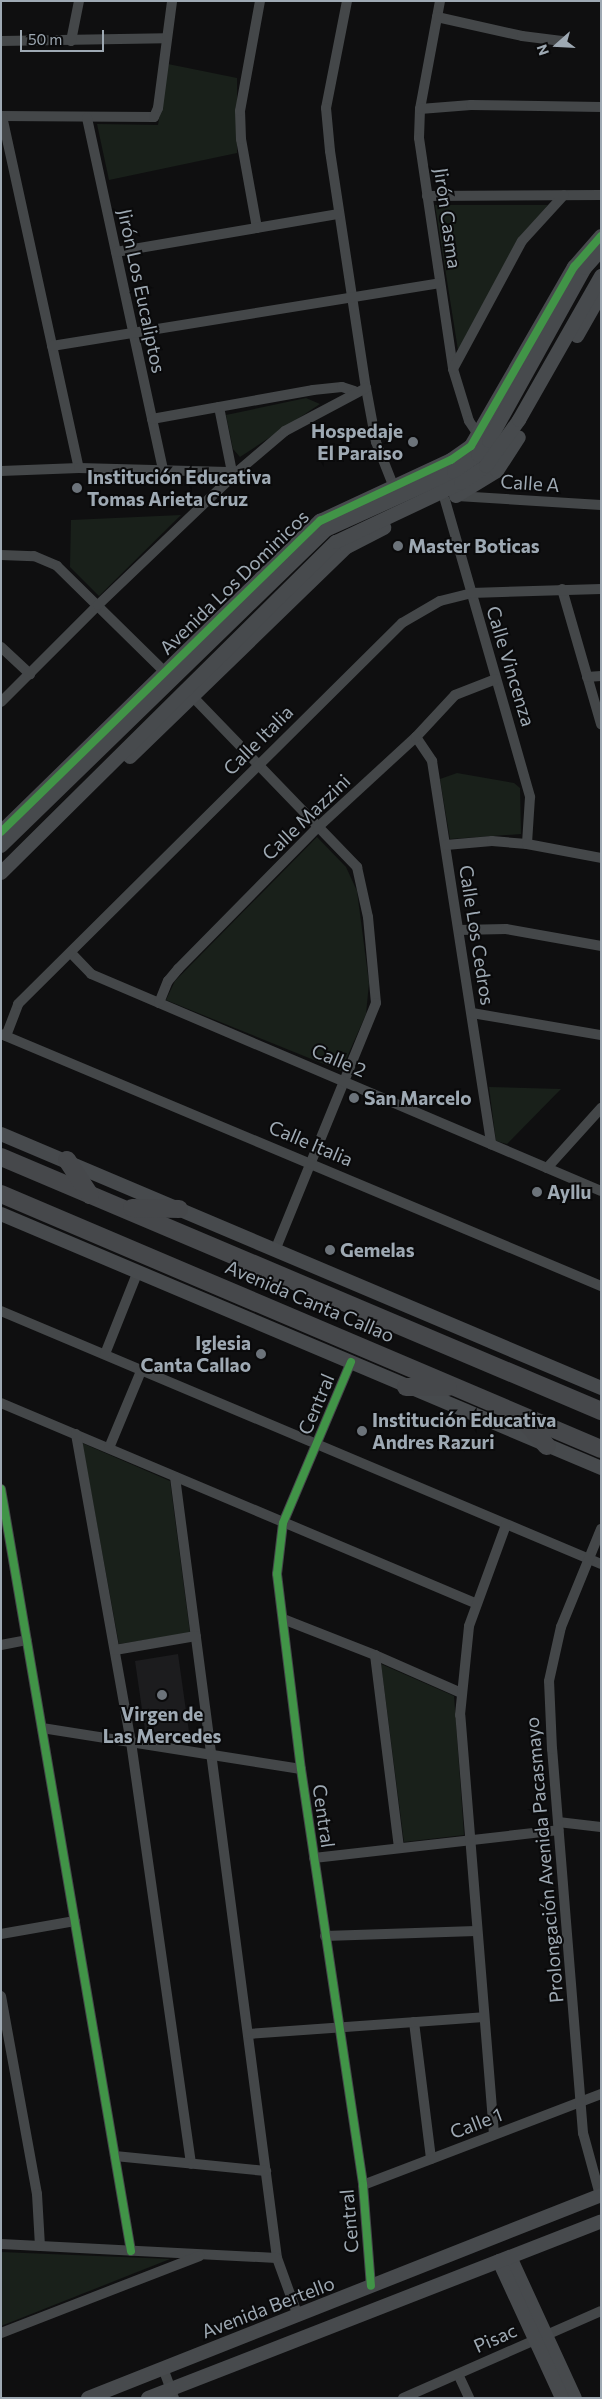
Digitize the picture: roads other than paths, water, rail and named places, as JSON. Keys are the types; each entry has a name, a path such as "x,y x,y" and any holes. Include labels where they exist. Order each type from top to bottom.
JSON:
{"highway":[{"name":"Avenida Canta Callao","path":"1,1158 601,1411"},
{"path":"67,1160 91,1195"},
{"name":"Avenida Canta Callao","path":"1,1194 601,1449"},
{"path":"121,1208 179,1209"},
{"path":"406,1387 457,1388"},
{"path":"521,1416 547,1446"}],"main road":[{"name":"Avenida Los Dominicos","path":"1,832 313,527 335,512 451,460 479,436 574,267 601,236"},
{"name":"Avenida Los Dominicos","path":"1,846 322,534 355,515 454,472 478,455 489,442 585,268 601,250"},
{"path":"1,873 300,577 345,536 475,476 496,455 519,420 601,276"},
{"path":"1,884 192,696 353,543 451,498 497,471 539,404 601,294"},
{"path":"553,325 556,299"},
{"path":"519,420 539,404"},
{"path":"355,515 366,498"},
{"path":"300,577 327,566"},
{"name":"Avenida Canta Callao","path":"1,1134 67,1160 601,1388"},
{"path":"1,1214 601,1468"},
{"name":"Avenida Bertello","path":"88,2398 600,2195"},
{"path":"148,2398 173,2393 601,2221"},
{"path":"505,2259 542,2337 575,2398"},
{"path":"542,2337 562,2398"}],"street":[{"path":"71,41 79,1"},
{"path":"79,468 2,116 154,118 158,108 164,38 172,1"},
{"path":"257,228 242,139 240,111 260,1"},
{"path":"347,1 326,108 339,214 366,388 376,442 393,485"},
{"name":"Jirón Casma","path":"440,1 420,109 418,138 452,369 469,421 479,436"},
{"path":"437,17 522,36 562,41"},
{"path":"1,41 164,38"},
{"path":"420,109 471,105 601,106"},
{"name":"Jirón Los Eucaliptos","path":"87,118 163,472"},
{"path":"452,369 522,241 564,195"},
{"path":"427,196 601,195"},
{"path":"116,252 339,214"},
{"path":"52,346 352,300 440,283"},
{"path":"152,419 338,387 354,391"},
{"path":"1,702 234,472 285,431 354,391 366,388"},
{"path":"219,407 234,472"},
{"path":"1,471 79,468 163,472 234,472"},
{"name":"Calle A","path":"451,498 600,504"},
{"name":"Calle Vincenza","path":"451,498 471,593 530,798 527,844"},
{"path":"1,556 46,560 98,605 164,671"},
{"name":"Calle Italia","path":"601,589 471,593 440,601 402,623 18,1004 4,1035 312,1162 601,1286"},
{"path":"562,590 601,724"},
{"path":"1,647 30,674"},
{"path":"587,676 601,676"},
{"name":"Calle Mazzini","path":"159,1002 168,981 178,969 318,827 416,737 455,695 496,679"},
{"path":"192,696 356,867 362,883 374,964 376,1003 275,1250"},
{"name":"Calle Los Cedros","path":"416,737 432,761 491,1144"},
{"path":"446,845 492,841 527,844 601,858"},
{"path":"459,930 506,928 601,946"},
{"name":"Calle 2","path":"70,952 91,974 601,1191"},
{"path":"472,1013 601,1035"},
{"path":"547,1168 601,1108"},
{"path":"105,1354 138,1271"},
{"path":"1,1311 316,1446 601,1564"},
{"name":"Central","path":"351,1362 283,1523 277,1574 301,1769 363,2184 371,2286"},
{"path":"109,1448 141,1371"},
{"path":"1,1403 475,1603"},
{"path":"76,1434 131,1742 191,2164"},
{"path":"175,1477 213,1755 277,2258 298,2316"},
{"path":"1,1489 131,2251"},
{"path":"494,2134 468,1840 461,1693 464,1651 475,1603 506,1524"},
{"name":"Prolongación Avenida Pacasmayo","path":"600,2195 583,2133 558,1826 549,1681 561,1627 601,1529"},
{"path":"1,1554 12,1552"},
{"path":"283,1619 375,1655 461,1693"},
{"path":"115,1650 196,1636"},
{"path":"1,1645 27,1640"},
{"path":"375,1655 399,1848"},
{"path":"42,1728 301,1769"},
{"path":"314,1858 468,1840 558,1826 601,1827"},
{"path":"1,1934 75,1921"},
{"path":"325,1936 476,1931"},
{"path":"1,1996 37,2194 40,2246"},
{"path":"248,2034 483,2017"},
{"path":"414,2022 431,2159"},
{"name":"Calle 1","path":"363,2184 601,2094"},
{"path":"115,2156 266,2171"},
{"path":"1,2244 277,2258"},
{"path":"1,2333 204,2255"},
{"name":"Pisac","path":"403,2398 601,2311"},
{"path":"163,2368 173,2393"},
{"path":"458,2374 469,2398"}],"place":[{"name":"Hospedaje El Paraiso","path":"413,442"},
{"name":"Institución Educativa Tomas Arieta Cruz","path":"77,488"},
{"name":"Master Boticas","path":"398,546"},
{"name":"San Marcelo","path":"354,1098"},
{"name":"Ayllu","path":"537,1192"},
{"name":"Gemelas","path":"330,1250"},
{"name":"Iglesia Canta Callao","path":"261,1354"},
{"name":"Institución Educativa Andres Razuri","path":"362,1431"},
{"name":"Virgen de Las Mercedes","path":"162,1695"}]}
